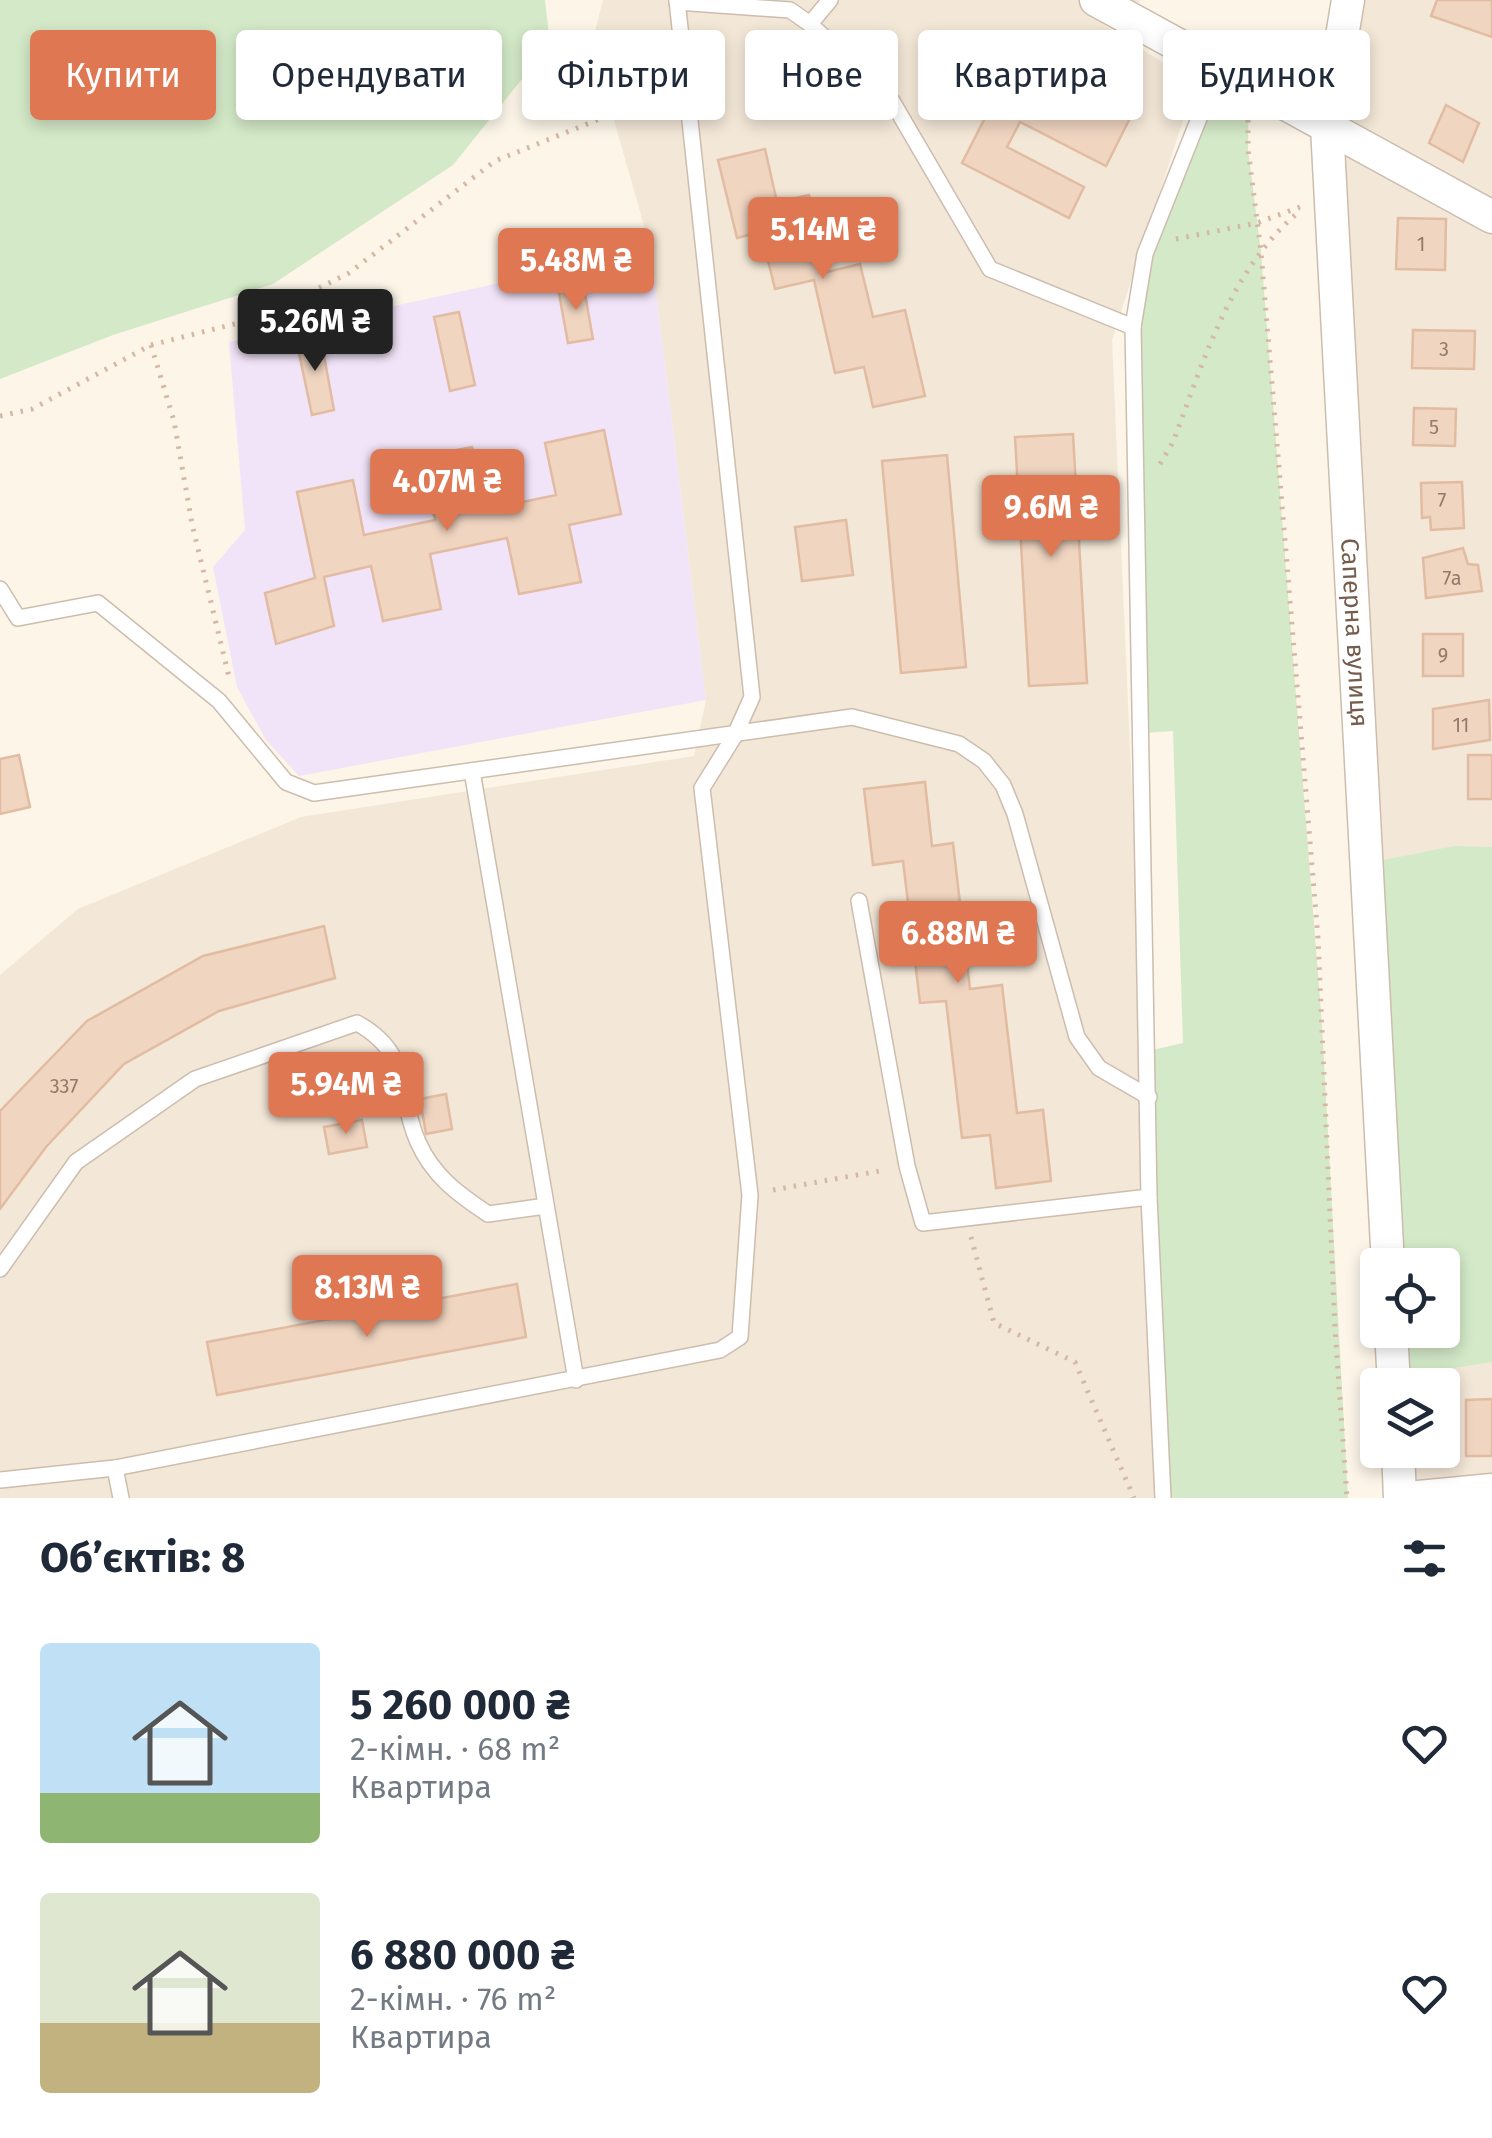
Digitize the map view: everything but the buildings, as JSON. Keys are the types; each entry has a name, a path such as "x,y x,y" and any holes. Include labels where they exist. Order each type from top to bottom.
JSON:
{"street":[{"path":"1096,0 1163,36"},
{"name":"Саперна вулиця","path":"1348,0 1327,127 1387,1248"},
{"path":"1315,120 1492,217"},
{"path":"1400,1468 1404,1498 1492,1490"}],"lane":[{"path":"810,24 830,0"},
{"path":"680,30 677,1 790,10 892,102 990,269 1133,327"},
{"path":"0,1480 115,1468 576,1380 720,1350 740,1337 750,1194 702,788 735,735 752,697 689,120"},
{"path":"1163,1498 1149,1197 1133,327 1148,245 1198,120"},
{"path":"0,589 18,618 98,603 219,702 286,782 314,793 852,717 959,744 984,762 1003,786 1015,814 1077,1037 1100,1068 1149,1097"},
{"path":"472,771 576,1380"},
{"path":"859,901 907,1166 924,1223 1149,1197"},
{"path":"0,1269 76,1162 195,1079 357,1023 376,1033 391,1049 400,1070 416,1139 432,1168 455,1192 488,1214 546,1206"},
{"path":"115,1468 120,1498"}],"path":[{"path":"0,416 32,410 151,345 258,318 349,273 495,161 596,120"},
{"path":"1248,120 1318,938 1335,1329 1347,1498"},
{"path":"1138,496 1173,442 1236,286 1281,226 1308,204 1257,223 1148,245"},
{"path":"151,345 174,421 192,524 241,728"},
{"path":"750,1194 907,1166"},
{"path":"966,1220 994,1323 1074,1362 1134,1498"}],"shaded area":[{"path":"603,0 1141,0 1104,25 1112,30 918,30 918,120 1143,120 1143,50 1163,63 1163,120 1183,120 1112,340 1163,1498 0,1498 0,975 78,909 301,817 694,756 706,700 651,250 614,120 725,120 725,30 595,30"},
{"path":"1358,0 1492,0 1492,1498 1416,1498 1414,1468 1460,1468 1460,1368 1409,1368 1407,1348 1460,1348 1460,1248 1402,1248 1341,207 1348,120 1370,120 1370,30 1356,30"},
{"path":"651,250 706,700 299,776 266,740 237,687 213,567 245,530 229,342"}],"green space":[{"path":"0,0 545,0 548,30 522,30 522,79 502,104 502,30 236,30 236,120 489,120 453,165 273,284 113,335 0,379"},
{"path":"1198,120 1248,120 1322,1025 1348,1498 1163,1498 1148,1051 1183,1043 1173,731 1142,733 1133,327 1145,253"},
{"path":"1454,846 1492,847 1492,1362 1454,1368 1409,1368 1407,1348 1460,1348 1460,1248 1402,1248 1379,861"}]}
